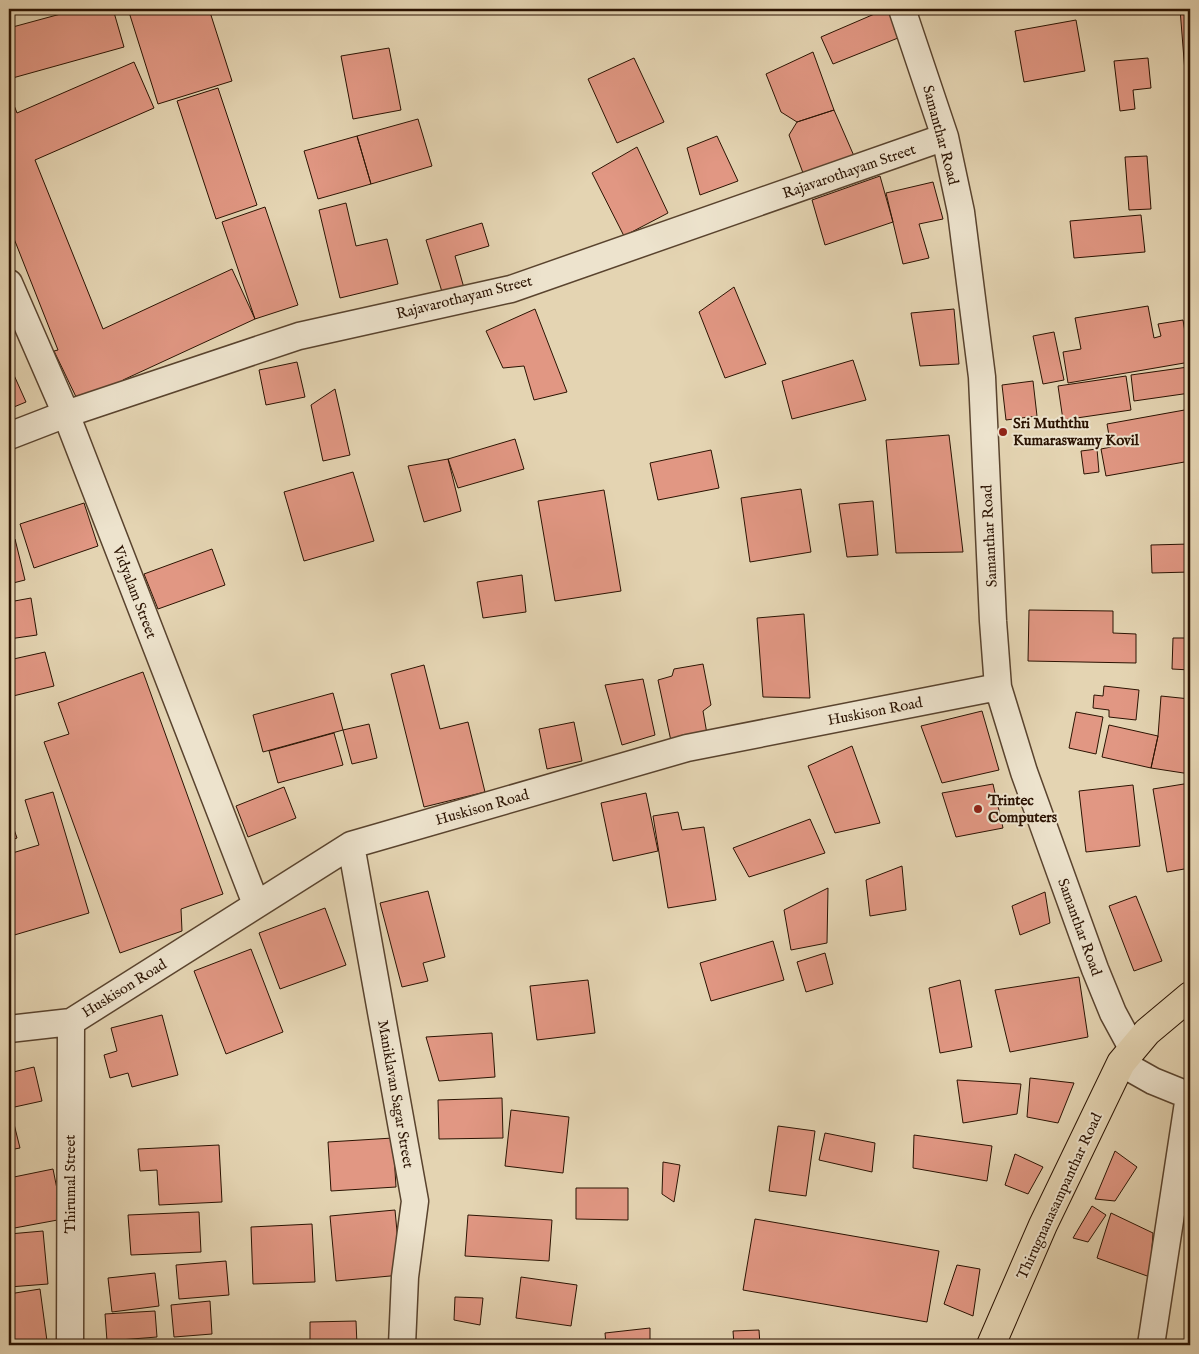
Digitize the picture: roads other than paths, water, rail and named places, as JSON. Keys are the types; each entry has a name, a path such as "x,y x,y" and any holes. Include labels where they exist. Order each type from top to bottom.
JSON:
{"main road":[{"name":"Thirugnanasampanthar Road","path":"991,1345 1043,1225 1127,1056 1147,1032 1190,996"}],"street":[{"name":"Samanthar Road","path":"902,9 945,137 961,212 982,377 993,621 998,687 1024,772 1127,1056"},
{"name":"Rajavarothayam Street","path":"9,436 66,414 299,336 511,289 945,137"},
{"name":"Vidyalam Street","path":"9,283 66,414 256,904"},
{"name":"Huskison Road","path":"9,1029 70,1022 351,845 688,748 998,687"},
{"name":"Maniklavan Sagar Street","path":"351,845 415,1201 405,1277 402,1345"},
{"name":"Thirumal Street","path":"70,1022 70,1345"},
{"path":"1127,1056 1153,1081 1189,1096 1151,1345"}],"place":[{"name":"Sri Muththu Kumaraswamy Kovil","path":"1003,432"},
{"name":"Trintec Computers","path":"978,809"}]}
